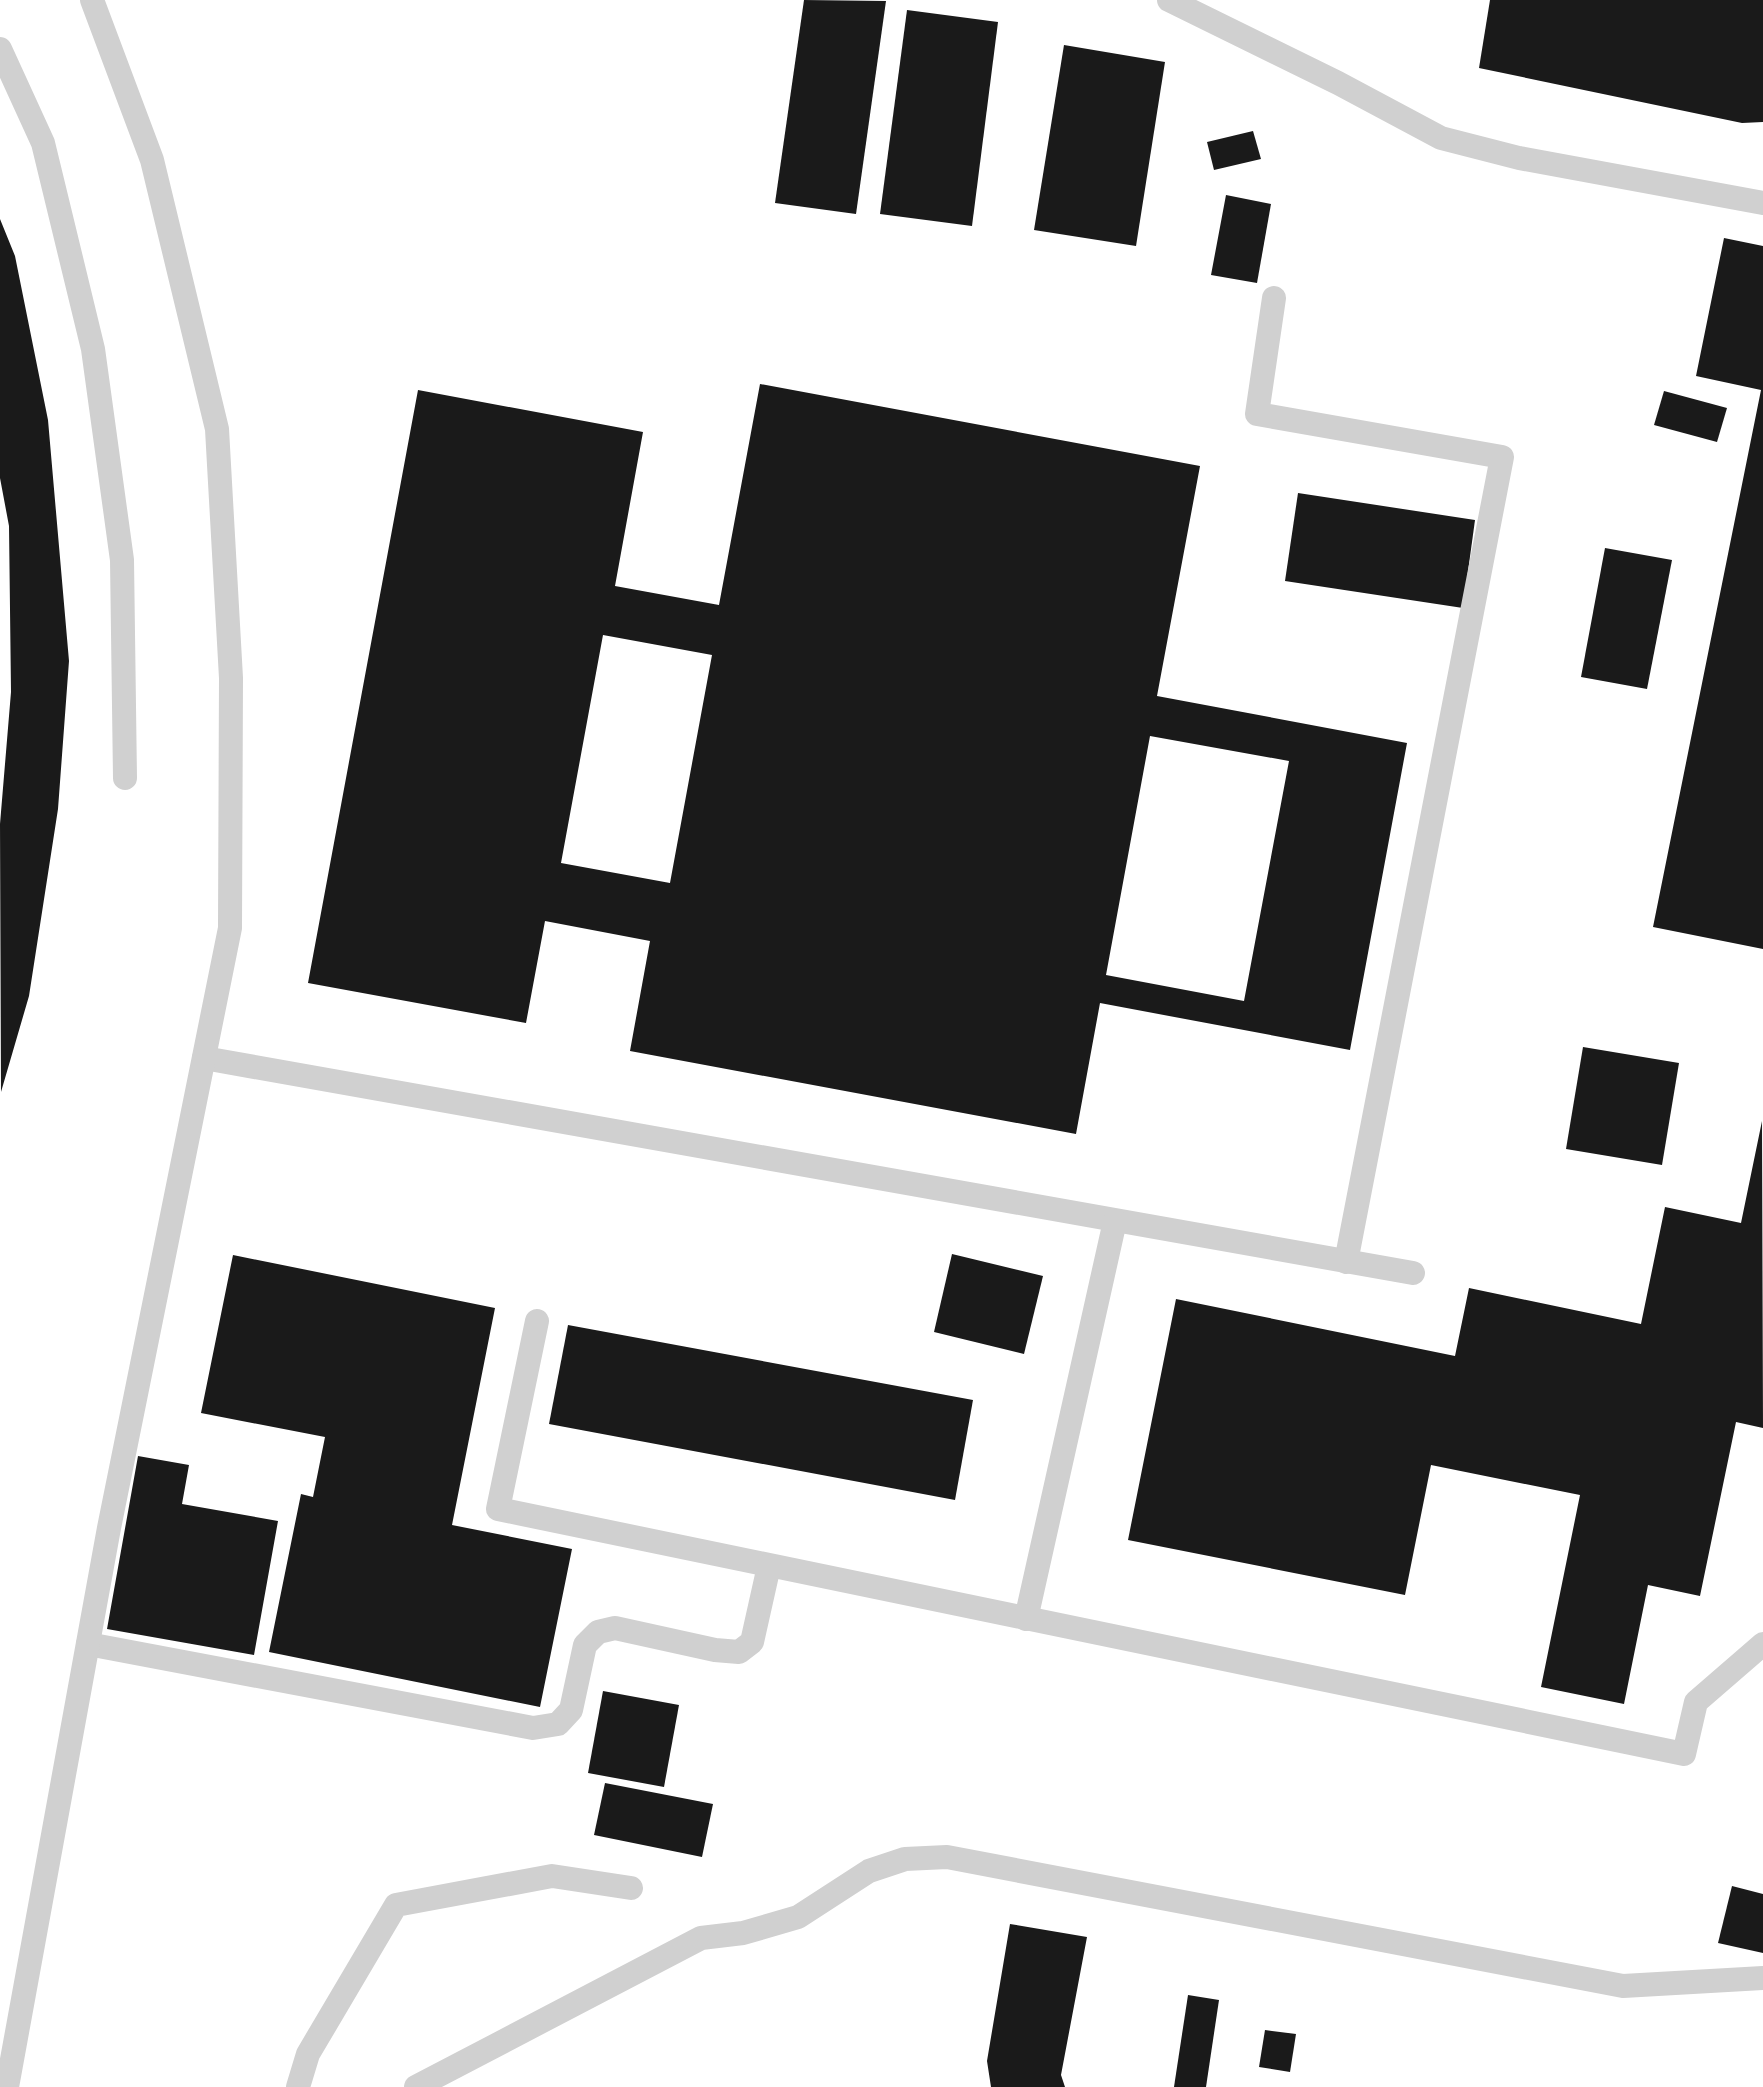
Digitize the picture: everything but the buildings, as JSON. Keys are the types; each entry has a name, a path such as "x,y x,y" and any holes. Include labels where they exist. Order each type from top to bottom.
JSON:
{"lane":[{"path":"7,2087 109,1528 230,928 231,678 217,429 152,160 92,0"},
{"path":"1169,0 1338,83 1441,138 1519,158 1763,203"},
{"path":"0,49 43,143 93,349 122,560 125,778"},
{"path":"1274,298 1257,414 1502,457 1346,1262"},
{"path":"204,1058 1413,1273"},
{"path":"1026,1619 1115,1221"},
{"path":"537,1321 498,1509 1684,1754 1696,1702 1763,1644"},
{"path":"88,1644 533,1728 558,1724 571,1710 585,1645 598,1632 615,1628 715,1650 739,1652 752,1642 769,1566"},
{"path":"416,2087 701,1938 743,1933 798,1917 869,1871 905,1859 947,1857 1623,1986 1763,1978"},
{"path":"298,2087 308,2054 396,1905 552,1876 631,1888"}]}
